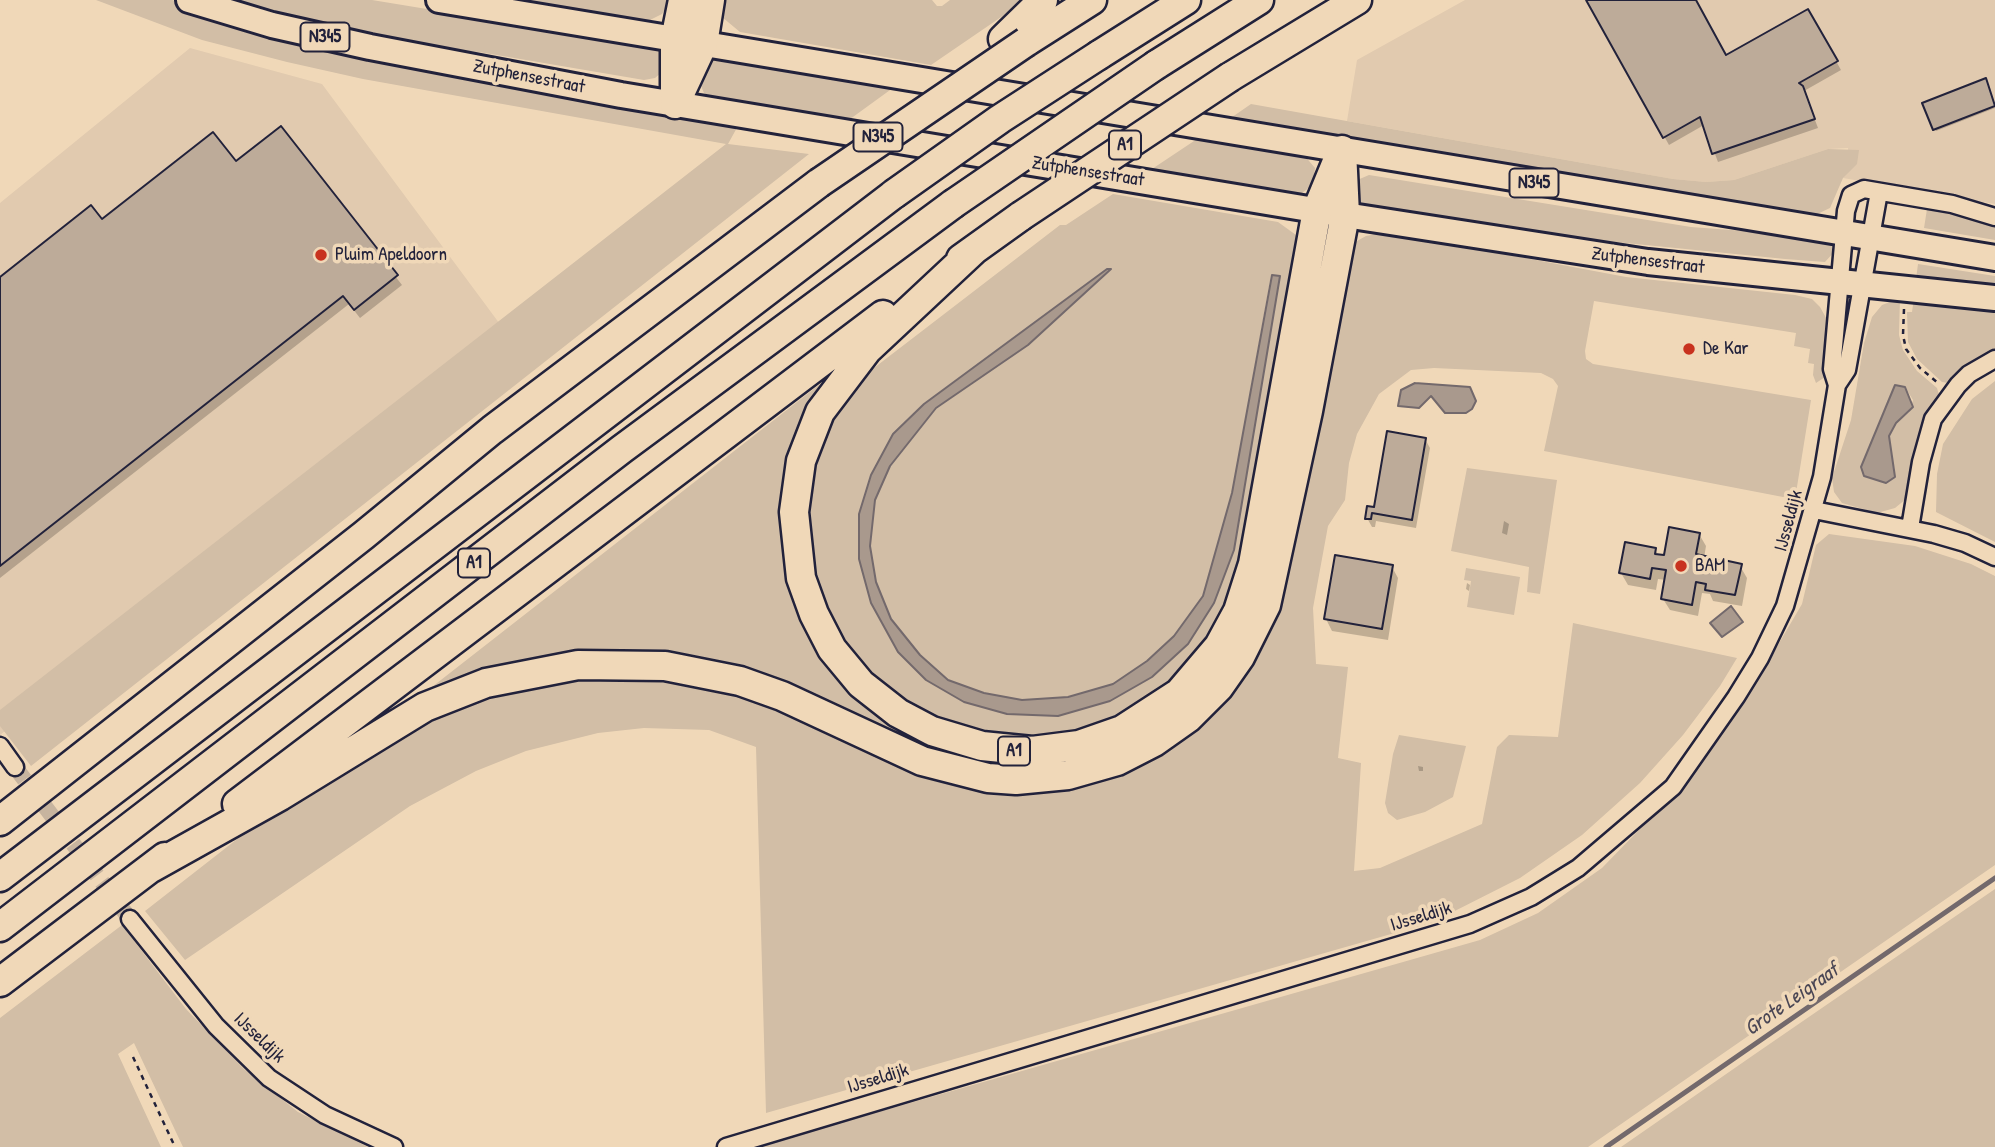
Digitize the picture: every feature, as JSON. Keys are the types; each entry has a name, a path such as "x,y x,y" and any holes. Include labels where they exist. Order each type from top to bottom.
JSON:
{"highway":[{"path":"675,104 676,40 683,0"},
{"path":"675,104 703,44 710,0"},
{"path":"1015,40 1044,0"},
{"path":"0,821 365,535 492,430 820,183 932,106 1015,40 1092,0"},
{"name":"A1","path":"0,877 894,194 1000,118 1186,0"},
{"name":"A1","path":"0,927 622,449 953,204 1156,65 1259,0"},
{"name":"A1","path":"0,982 736,423 975,248 1230,77 1357,0"},
{"path":"1317,210 1342,150"},
{"path":"1342,150 1345,215"},
{"name":"A1","path":"975,248 867,350 820,412 801,461 794,512 797,557 803,586 823,633 846,667 876,697 916,723 960,741 1007,750 1055,750 1122,730 1171,699 1213,654 1238,611 1255,552 1317,210"},
{"name":"A1","path":"151,868 280,796 425,707 486,682 578,665 665,666 740,681 782,696 922,761 988,778 1043,779 1068,775 1136,753 1171,732 1219,687 1241,657 1266,605 1308,411 1345,215"}],"main road":[{"name":"Zutphensestraat","path":"190,0 272,25 370,47 675,104 1345,215 1636,261 1995,298"},
{"name":"N345","path":"439,0 1995,258"}],"street":[{"path":"1852,282 1872,239 1871,190"},
{"path":"1852,282 1844,233 1848,200 1853,192 1871,190 1952,204 1995,217"},
{"name":"IJsseldijk","path":"726,1147 1470,924 1531,897 1578,868 1673,787 1736,697 1773,633 1795,578 1814,510 1837,385 1847,370 1852,282"},
{"path":"1910,528 1933,419 1950,393 1969,374 1995,359"},
{"path":"1814,510 1910,528 1965,543 1995,557"},
{"path":"0,746 15,767"},
{"name":"IJsseldijk","path":"130,919 216,1026 269,1078 325,1115 394,1147"}],"path":[{"path":"1904,312 1903,335 1909,355 1950,393"},
{"path":"133,1057 175,1147"}],"shaded area":[{"path":"96,0 172,0 195,8 739,124 728,144 809,154 31,766 0,726 0,710 726,144 363,79 287,62 202,40"},
{"path":"207,0 372,0 652,46 662,55 662,72 655,78 644,80 479,52 394,46"},
{"path":"489,0 671,0 662,14 642,24"},
{"path":"717,0 932,0 937,6 942,6 950,0 1026,0 931,65 740,32 722,17"},
{"path":"1465,0 1995,0 1995,204 1843,178 1848,172 1848,148 1828,149 1734,180 1706,182 1673,179 1347,121 1357,60"},
{"path":"190,48 322,84 508,335 0,735 0,203"},
{"path":"718,58 897,85 846,122 712,99 704,93 699,81 709,62"},
{"path":"1251,104 1673,179 1706,182 1734,180 1828,149 1859,150 1857,164 1843,178 1830,208 1813,216 1225,122"},
{"path":"1200,137 1304,155 1315,168 1313,185 1299,195 1146,173"},
{"path":"1369,175 1691,227 1784,234 1830,243 1834,252 1825,262 1526,233 1360,205 1356,203 1355,181"},
{"path":"1113,194 1278,222 1296,235 1301,263 1343,279 1352,247 1357,241 1366,236 1387,232 1626,277 1812,299 1830,325 1825,377 1816,383 1813,375 1814,364 1808,363 1810,349 1794,346 1796,333 1594,301 1585,351 1586,359 1593,364 1811,400 1796,493 1783,497 1544,451 1558,386 1553,379 1541,373 1434,368 1411,370 1379,394 1357,434 1349,463 1345,500 1328,526 1313,608 1316,664 1348,667 1338,758 1361,763 1354,871 1380,868 1482,824 1497,747 1509,735 1558,737 1573,623 1737,658 1720,686 1683,735 1640,783 1582,835 1520,878 1433,922 766,1113 756,747 709,730 644,728 598,733 526,751 476,771 410,806 185,960 145,911 829,377 848,395 870,371 1060,225 1066,225","holes":["1107,269 1110,270 1028,345 936,408 890,466 875,500 893,434 924,404","1271,275 1280,276 1234,550 1214,603 1188,644 1152,677 1007,714 898,652 859,559 875,500 870,546 876,582 891,619 920,655 948,680 984,693 1022,700 1068,697 1113,684 1147,661 1174,636 1203,596 1232,493"]},
{"path":"1927,209 1957,214 1995,226 1995,240 1924,228"},
{"path":"1918,264 1995,276 1995,287 1916,279"},
{"path":"1107,269 1111,269 1028,345 936,408 890,466 875,500 870,546 876,582 891,619 920,655 948,680 984,693 1022,700 1068,697 1113,684 1147,661 1174,636 1203,596 1232,493 1272,275 1280,276 1234,550 1214,603 1188,644 1152,677 1110,701 1058,716 1007,714 964,702 926,680 898,652 871,603 859,559 859,514 871,475 893,434 924,404"},
{"path":"1900,298 1899,335 1903,350 1917,371 1937,388 1939,395 1923,426 1906,499 1895,508 1877,513 1842,503 1834,492 1832,478 1851,420 1864,343 1872,317 1882,305","holes":["1895,385 1905,387 1913,400 1909,412 1896,423 1889,436 1895,472 1861,467"]},
{"path":"1914,298 1995,305 1995,350 1972,362 1948,383 1942,382 1917,359 1908,342 1907,312 1912,312"},
{"path":"1995,381 1995,542 1936,512 1937,474 1943,444 1972,399"},
{"path":"1415,383 1470,387 1476,401 1466,413 1445,413 1431,396 1419,408 1398,406 1401,390"},
{"path":"1895,385 1905,387 1913,407 1896,423 1889,436 1895,477 1886,483 1864,476 1861,467"},
{"path":"1467,468 1557,480 1540,594 1527,592 1529,567 1451,551"},
{"path":"1829,534 1915,546 1971,564 1995,576 1995,865 1588,1147 756,1147 1480,940 1538,913 1602,868 1699,768 1748,696 1802,604 1816,545"},
{"path":"1466,568 1520,577 1514,615 1467,607 1471,581 1464,580"},
{"path":"1731,606 1743,622 1722,637 1710,623"},
{"path":"1399,735 1466,746 1453,797 1425,812 1397,820 1388,813 1385,803"},
{"path":"1995,889 1995,1147 1621,1147 1755,1054"},
{"path":"122,925 186,1009 244,1069 298,1112 368,1147 183,1147 134,1043 118,1054 161,1147 0,1147 0,1018"}],"building":[{"path":"1586,0 1696,0 1726,55 1808,9 1838,61 1799,83 1803,86 1815,119 1712,154 1700,117 1663,138"},
{"path":"1986,78 1995,106 1933,130 1922,103"},
{"path":"281,126 398,275 354,310 343,296 0,566 0,277 91,205 102,219 213,132 236,161"},
{"path":"1387,431 1426,438 1412,520 1372,513 1371,519 1365,519 1367,506 1374,507"},
{"name":"BAM","path":"1669,527 1700,533 1696,554 1742,564 1735,595 1705,590 1706,584 1696,582 1692,605 1661,599 1666,570 1652,568 1650,579 1619,573 1625,542 1656,548 1655,554 1664,555"},
{"path":"1335,555 1393,565 1382,629 1324,619"}],"waterway":[{"name":"Grote Leigraaf","path":"1606,1147 1995,878"}],"tunnel":[{"path":"15,767 130,919"}],"place":[{"name":"Pluim Apeldoorn","path":"321,255"},
{"name":"De Kar","path":"1689,349"},
{"name":"BAM","path":"1681,566"}]}
